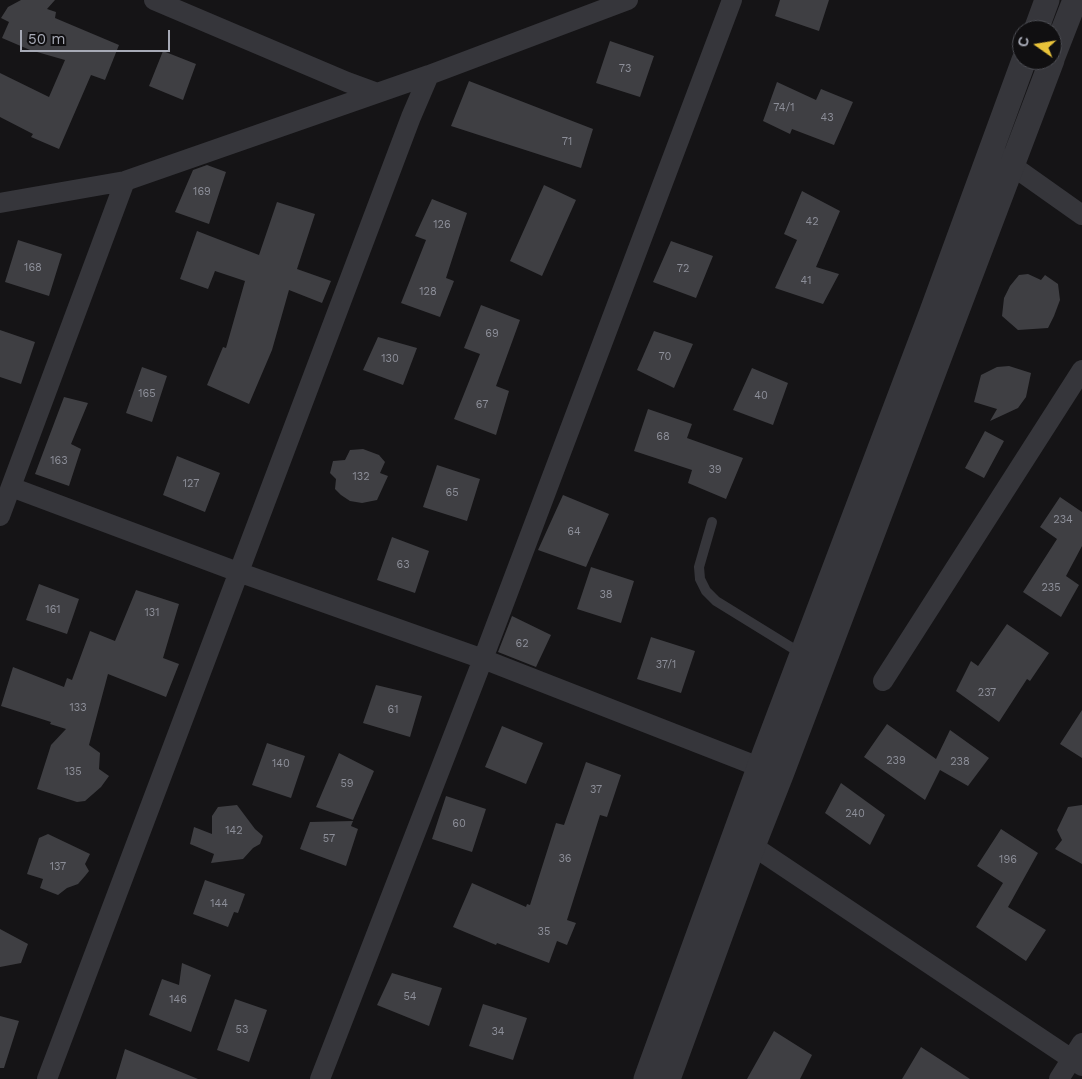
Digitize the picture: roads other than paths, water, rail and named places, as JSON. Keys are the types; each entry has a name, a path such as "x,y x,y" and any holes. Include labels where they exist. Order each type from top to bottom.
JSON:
{"street":[{"path":"154,0 377,93"},
{"path":"0,203 125,181 429,75 628,0"},
{"path":"320,1079 483,659 732,0"},
{"path":"1040,20 1047,0"},
{"path":"1062,33 1075,0"},
{"path":"770,771 802,654 931,314 1020,70"},
{"path":"646,1079 744,840 1048,70"},
{"path":"47,1079 411,117 429,75"},
{"path":"991,149 1082,215"},
{"path":"0,516 125,181"},
{"path":"883,681 1082,370"},
{"path":"11,487 238,572 483,659 770,771"},
{"path":"744,840 1078,1056 1059,1079"},
{"path":"668,1079 744,840"}],"lane":[{"path":"712,522 699,567 700,579 706,591 716,601 802,654"}]}
